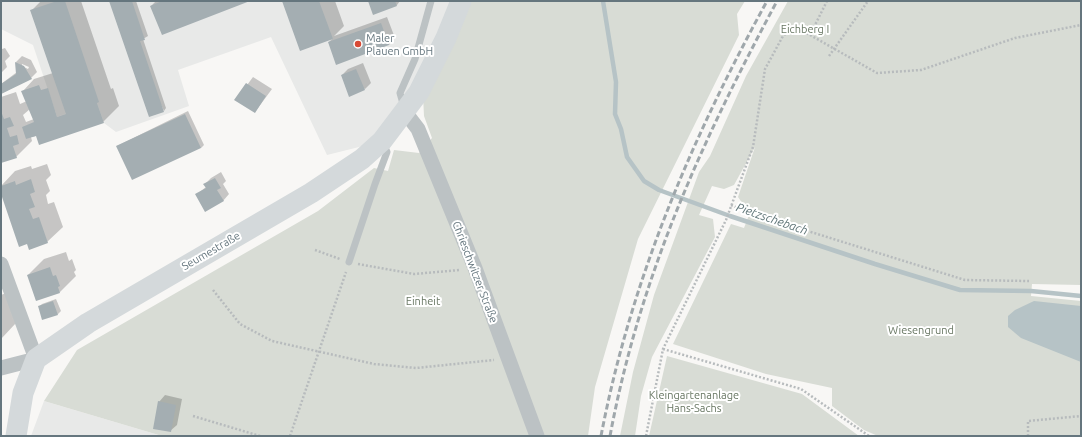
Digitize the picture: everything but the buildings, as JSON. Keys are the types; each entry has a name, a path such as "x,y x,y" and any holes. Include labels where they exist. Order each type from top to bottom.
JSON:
{"street":[{"name":"Seumestraße","path":"1,368 36,359 88,323 311,193 362,159 382,141 419,92 446,38 461,1"},
{"name":"Chrieschwitzer Straße","path":"405,112 418,129 475,268 537,436"},
{"path":"1,264 36,359 23,393 16,436"}],"lane":[{"path":"405,112 400,93 414,59 430,1"},
{"path":"349,262 374,184 387,152 382,141"}],"path":[{"path":"810,34 827,1"},
{"path":"829,56 868,1"},
{"path":"646,436 663,349 731,205 753,147 765,69 783,36 795,26 877,72 921,70 1015,38 1081,25"},
{"path":"731,205 750,213 965,280 1029,282"},
{"path":"315,250 349,262 373,268 414,274 475,268"},
{"path":"290,436 349,262"},
{"path":"213,290 240,324 272,342 318,353 374,364 416,368 508,358"},
{"path":"663,349 801,389 869,436"},
{"path":"192,416 260,436"},
{"path":"1028,436 1028,421 1081,416"}],"shaded area":[{"path":"1,1 457,1 399,112 363,146 327,155 271,37 178,70 189,106 116,132 104,123 97,103 57,117 33,45 1,29"},
{"path":"1034,301 1081,306 1081,362 1021,338 1008,327 1008,316 1015,310"},
{"path":"44,401 162,436 31,436"}],"green space":[{"name":"Einheit","path":"466,1 745,1 737,14 739,35 638,239 595,387 588,436 162,436 44,401 77,350 318,211 374,168 388,171 394,150 419,153 432,138 424,116 423,95"},
{"path":"788,1 1081,1 1081,285 1032,284 1031,296 1081,301 1081,436 878,436 864,430 832,406 832,388 766,374 673,344 731,224 744,228 751,210 745,207 738,197 755,147 734,185 724,189 712,186 699,215 713,219 715,237 652,357 641,396 635,436 620,436 633,372 654,295 699,172 710,156 746,76"},
{"name":"Kleingartenanlage Hans-Sachs","path":"667,356 802,394 859,436 649,436"}],"waterway":[{"name":"Pietzschebach","path":"603,1 616,82 615,114 621,129 627,157 644,181 659,190 730,216 875,264 960,290 1031,291 1081,296"}],"railway":[{"path":"601,436 614,378 629,322 647,266 667,212 713,106 767,1"},
{"path":"610,436 623,377 638,320 656,265 676,212 723,106 777,1"}],"place":[{"name":"Maler Plauen GmbH","path":"358,44"}],"park label":[{"name":"Eichberg I","path":"805,29"},
{"name":"Wiesengrund","path":"921,330"}]}
